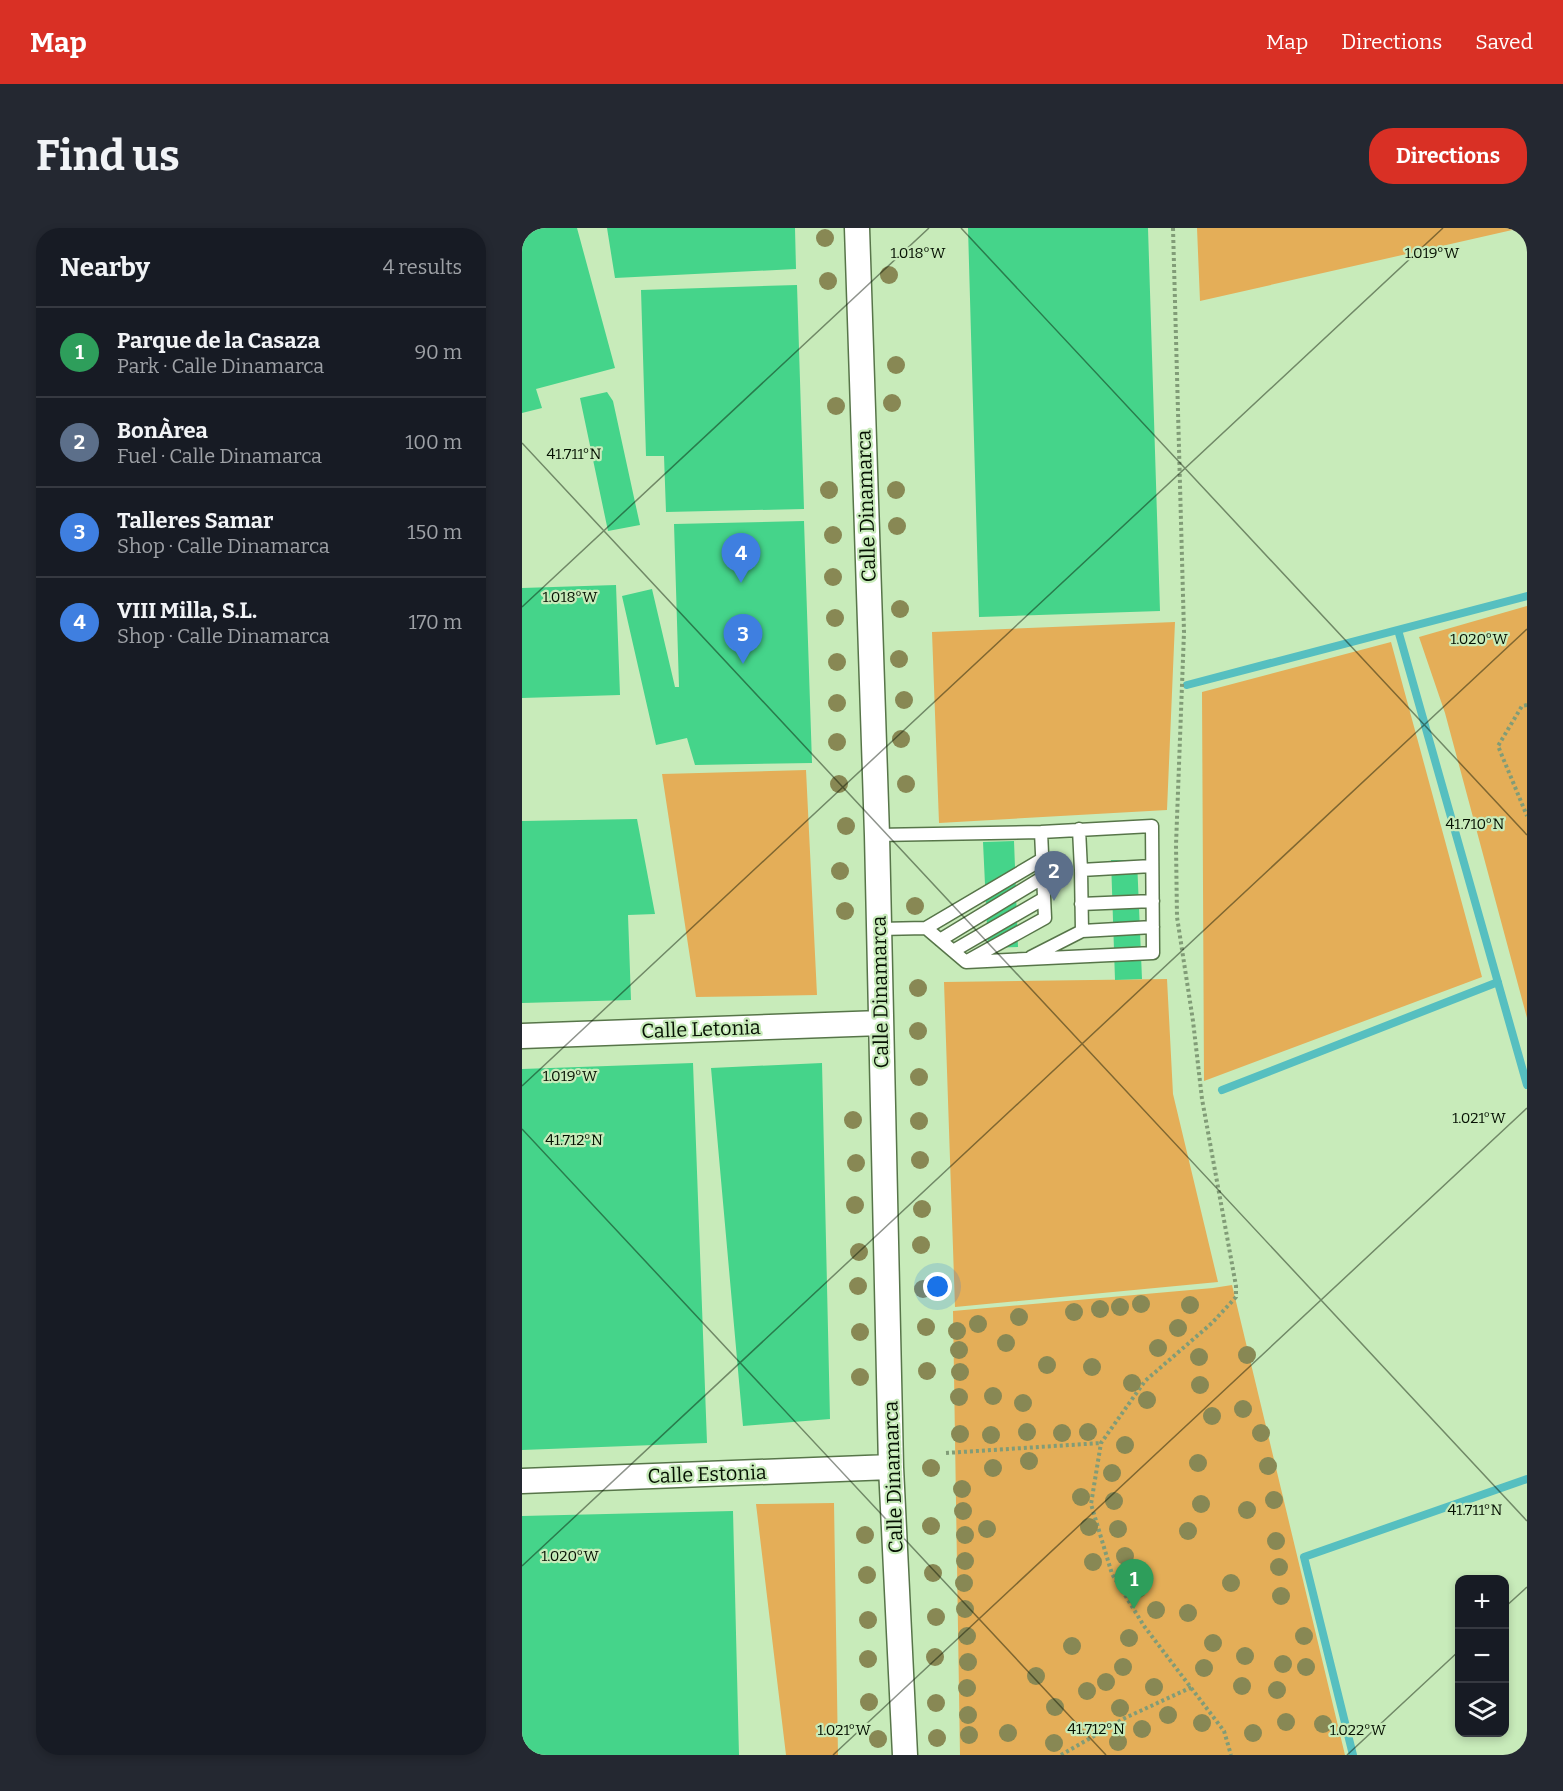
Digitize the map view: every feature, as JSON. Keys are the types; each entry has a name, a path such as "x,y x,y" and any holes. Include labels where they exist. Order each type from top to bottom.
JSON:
{"street":[{"name":"Calle Dinamarca","path":"857,228 877,835 891,1467 905,1755"},
{"name":"Calle Letonia","path":"522,1035 881,1023"},
{"name":"Calle Estonia","path":"522,1481 891,1467"}],"lane":[{"path":"877,835 1152,826 1153,953 966,962 926,928"},
{"path":"1079,829 1082,931"},
{"path":"966,962 1045,918 1041,831"},
{"path":"879,929 926,928 1041,860"},
{"path":"1081,870 1152,866"},
{"path":"940,940 1042,878"},
{"path":"953,951 1043,899"},
{"path":"1081,904 1153,901"},
{"path":"1027,959 1082,931 1153,927"}],"path":[{"path":"1173,228 1184,632 1176,845 1177,917 1202,1099 1236,1286 1236,1298 1212,1323 1145,1381 1101,1443 1091,1504 1112,1574 1144,1626 1224,1731 1231,1755"},
{"path":"1527,705 1522,706 1498,746 1527,816"},
{"path":"946,1454 1101,1443"},
{"path":"1061,1755 1125,1718 1192,1687"}],"shaded area":[{"path":"1197,228 1521,228 1200,301"},
{"path":"1527,606 1527,1018 1445,713 1419,637"},
{"path":"1175,622 1167,810 939,823 932,632"},
{"path":"1391,642 1482,977 1204,1081 1202,692"},
{"path":"806,770 817,995 696,997 662,774"},
{"path":"1167,979 1173,1094 1218,1282 955,1307 944,982"},
{"path":"1232,1285 1345,1755 960,1755 953,1311"},
{"path":"834,1503 838,1755 786,1755 756,1504"}],"building":[{"path":"522,228 577,228 615,368 536,389 542,408 522,413"},
{"path":"607,228 795,228 796,269 615,278"},
{"path":"968,228 1148,228 1160,611 979,617"},
{"path":"797,285 804,509 666,512 664,456 646,456 641,290"},
{"path":"607,392 613,401 640,525 608,531 580,398"},
{"path":"804,521 812,763 695,765 687,738 656,745 622,596 652,589 675,687 679,687 674,524"},
{"path":"616,585 620,695 522,698 522,588"},
{"path":"637,819 655,914 628,915 631,1000 522,1003 522,821"},
{"path":"1014,841 1018,947 988,948 983,842"},
{"path":"1111,860 1137,860 1142,979 1115,980"},
{"path":"693,1063 707,1443 522,1450 522,1069"},
{"path":"822,1063 830,1419 743,1426 711,1068"},
{"path":"733,1511 739,1755 522,1755 522,1516"}],"waterway":[{"path":"1187,685 1527,596"},
{"path":"1398,630 1527,1085"},
{"path":"1222,1090 1498,982"},
{"path":"1353,1755 1304,1557 1527,1479"}],"place":[{"name":"VIII Milla, S.L.","path":"741,583"},
{"name":"Talleres Samar","path":"743,664"},
{"name":"BonÀrea","path":"1054,901"},
{"name":"Parque de la Casaza","path":"1134,1609"}]}
